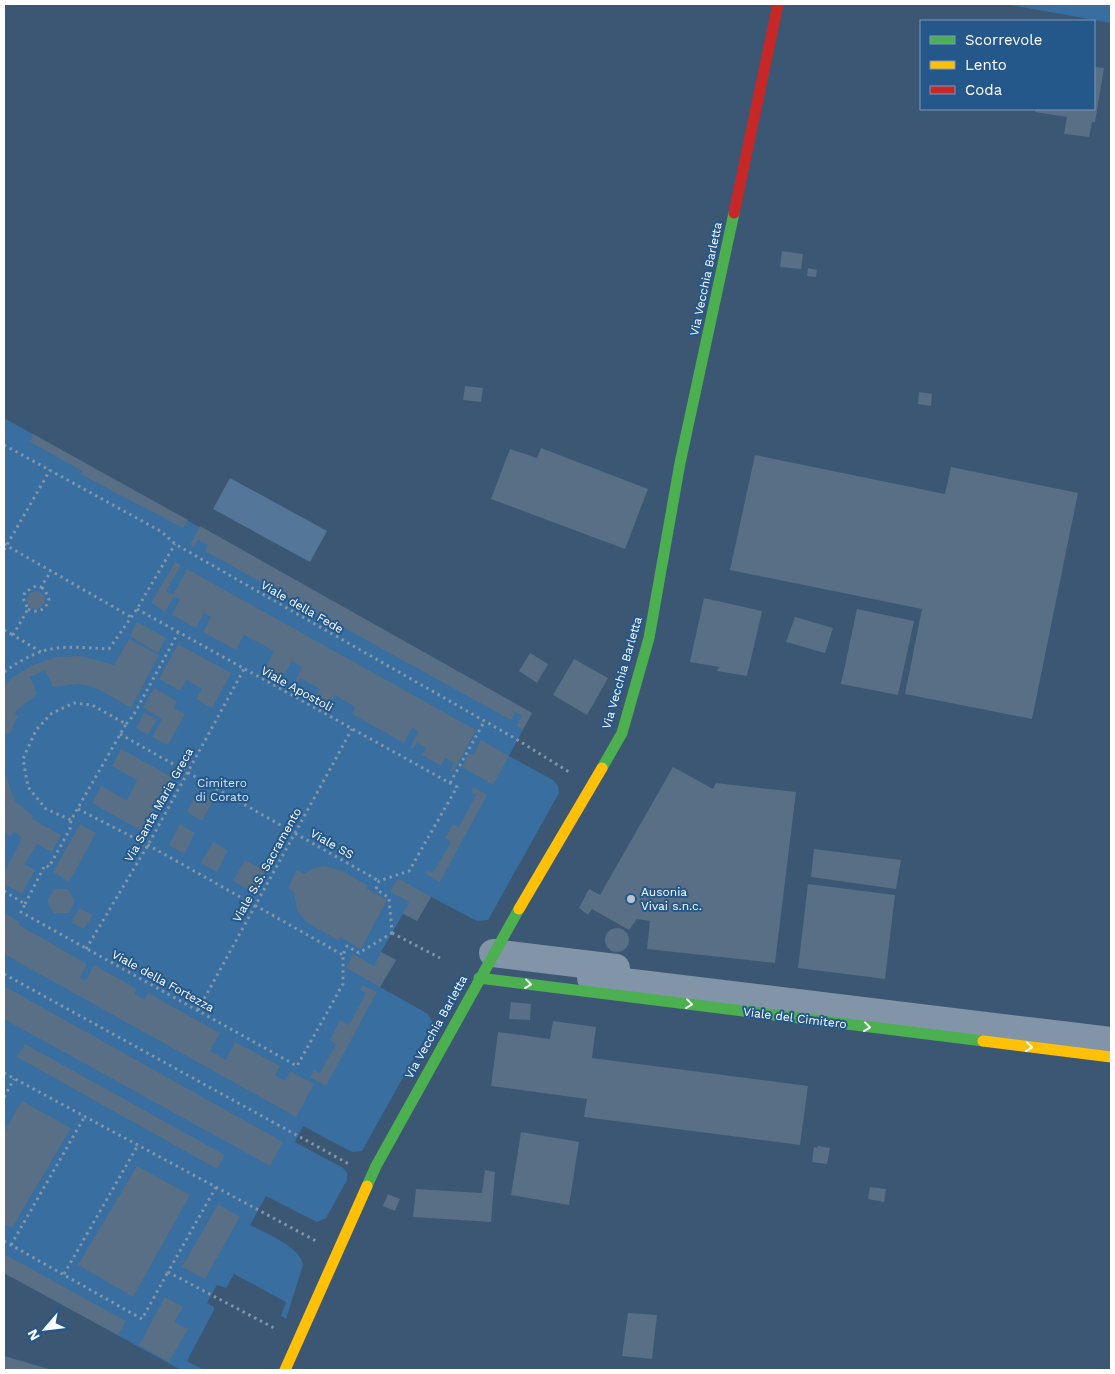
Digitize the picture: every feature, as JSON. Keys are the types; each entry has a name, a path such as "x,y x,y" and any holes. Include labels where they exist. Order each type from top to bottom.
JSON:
{"street":[{"name":"Via Vecchia Barletta","path":"285,1370 336,1252 372,1177 440,1047 622,733 649,638 680,463 774,31 778,4"},
{"path":"486,966 1111,1027"},
{"name":"Viale del Cimitero","path":"486,966 1111,1041"},
{"name":"Viale del Cimitero","path":"486,966 1111,1057"}],"path":[{"name":"Viale della Fede","path":"4,445 162,532 175,544 591,785"},
{"path":"50,470 5,546 131,617"},
{"path":"4,672 28,655 63,646 109,649 137,609 175,544"},
{"path":"41,587 51,571"},
{"path":"36,586 41,587 47,595 47,604 40,611 28,609 23,598 25,592 36,586"},
{"path":"13,635 28,609"},
{"name":"Viale Apostoli","path":"137,609 450,783"},
{"path":"4,630 41,652"},
{"path":"4,891 25,904 45,865 49,867 70,829 78,809 120,734 133,716 178,633"},
{"name":"Via Santa Maria Greca","path":"86,948 148,845 244,669"},
{"path":"72,820 46,809 28,787 23,759 36,730 52,713 74,703 92,705 126,724"},
{"path":"392,933 389,898 376,889 379,881 409,871 457,787 450,783 484,722"},
{"name":"Viale S.S. Sacramento","path":"198,1010 254,904 352,729"},
{"name":"Viale SS","path":"120,734 379,881"},
{"path":"78,809 148,845 343,955 347,946 359,952 392,933"},
{"name":"Viale della Fortezza","path":"25,904 21,912 297,1066 342,984 343,955"},
{"path":"392,933 440,958"},
{"path":"4,974 372,1177"},
{"path":"4,1073 336,1252"},
{"path":"4,1097 14,1079"},
{"path":"11,1245 85,1116"},
{"path":"64,1274 138,1145"},
{"path":"4,1241 142,1319 216,1187"},
{"path":"168,1272 298,1341"}],"green space":[{"path":"1005,4 1111,4 1111,23"},
{"name":"Cimitero di Corato","path":"4,418 532,713 509,756 553,780 558,786 559,793 488,920 477,921 431,897 417,921 403,914 381,952 396,960 380,987 428,1014 432,1021 431,1027 362,1151 352,1152 303,1126 295,1142 343,1168 347,1173 347,1180 326,1218 317,1222 266,1196 250,1225 273,1236 296,1252 301,1258 303,1265 286,1319 281,1316 286,1302 234,1274 226,1288 217,1285 207,1303 214,1307 214,1310 187,1361 204,1370 181,1370 4,1273"}],"shaded area":[{"path":"230,478 327,531 310,562 213,509"}],"building":[{"path":"1095,67 1104,68 1095,122 1092,122 1089,137 1064,134 1067,117 1035,112 1036,110 1095,110"},
{"path":"782,251 803,254 801,269 780,267"},
{"path":"808,268 817,270 816,277 807,276"},
{"path":"465,386 483,388 481,402 463,400"},
{"path":"919,392 932,394 931,406 918,404"},
{"path":"33,434 188,520 183,528 80,474 82,471 30,442"},
{"path":"541,448 648,489 625,549 491,499 510,449 537,458"},
{"path":"755,455 945,494 951,467 1078,493 1032,719 905,694 922,609 730,570"},
{"path":"200,526 532,713 523,729 516,726 522,716 515,712 511,720 205,551 208,545 198,540 194,547 190,545"},
{"path":"175,562 181,565 166,591 173,595 187,569 476,730 453,772 450,771 454,763 445,758 441,766 422,755 426,748 417,743 413,749 410,748 418,732 412,728 404,743 352,714 355,707 335,695 330,704 315,696 320,689 300,678 296,685 294,683 302,667 292,661 282,678 265,669 274,651 244,635 236,650 203,632 211,617 204,613 196,628 172,615 180,599 174,597 165,612 151,603"},
{"path":"36,591 42,594 45,600 42,606 36,609 30,606 27,600 30,594"},
{"path":"704,598 762,611 747,676 717,671 719,667 690,662"},
{"path":"857,609 914,621 898,695 841,684"},
{"path":"795,617 833,628 825,653 786,642"},
{"path":"137,622 166,638 158,653 130,636"},
{"path":"129,639 159,655 131,708 100,690 86,685 53,687 45,670 30,677 37,694 16,711 15,714 18,716 10,733 4,733 4,686 13,677 33,665 56,657 80,656 114,665"},
{"path":"178,644 231,673 212,708 196,699 202,689 186,680 180,691 159,679"},
{"path":"530,653 548,664 537,683 519,671"},
{"path":"574,659 608,678 587,715 553,695"},
{"path":"154,688 177,701 174,708 185,714 168,745 152,737 162,719 143,708"},
{"path":"144,713 157,719 148,735 136,728"},
{"path":"481,740 509,756 493,785 462,767 469,754 473,755"},
{"path":"121,749 172,777 142,831 92,803 101,786 127,800 137,780 112,766"},
{"path":"673,767 713,789 716,783 796,792 775,963 647,949 650,921 637,919 629,930 592,909 588,915 579,908 589,889 600,895"},
{"path":"4,770 15,801 33,816 32,819 61,835 52,852 37,844 25,864 35,870 22,894 4,884 4,872 21,841 21,837 14,832 10,837 4,831"},
{"path":"473,787 487,795 440,882 426,874 428,870 433,873 451,842 445,838 453,824 459,827 476,795 471,792"},
{"path":"198,791 214,799 202,821 187,812"},
{"path":"80,824 96,833 69,882 53,872"},
{"path":"180,824 195,833 184,854 169,845"},
{"path":"213,842 228,850 217,872 201,863"},
{"path":"814,849 901,860 896,889 811,877"},
{"path":"245,860 265,871 253,892 233,881"},
{"path":"324,866 343,871 368,886 366,888 387,900 361,949 340,937 338,940 306,922 297,910 294,892 288,888 297,870 304,874 312,869"},
{"path":"398,878 431,897 417,921 403,913 409,902 390,892"},
{"path":"808,884 895,895 885,979 798,968"},
{"path":"54,889 68,889 75,901 69,913 54,913 47,901"},
{"path":"80,908 93,915 84,929 71,922"},
{"path":"4,913 20,922 19,925 87,964 80,978 85,981 94,965 137,989 134,994 144,999 148,993 220,1033 210,1051 226,1060 235,1042 280,1066 275,1075 285,1081 290,1071 314,1084 296,1117 4,954"},
{"path":"617,928 622,929 628,935 628,945 622,951 617,952 612,951 606,945 605,940 606,935 612,929"},
{"path":"381,952 396,960 380,987 346,968 353,954 374,966"},
{"path":"362,985 377,992 326,1086 310,1077 314,1070 320,1073 336,1044 330,1040 340,1020 349,1025 366,993 360,990"},
{"path":"4,986 283,1142 270,1166 4,1019"},
{"path":"511,1002 531,1004 530,1020 509,1019"},
{"path":"553,1021 596,1027 592,1058 808,1086 800,1145 584,1117 587,1099 491,1086 498,1032 550,1039"},
{"path":"25,1044 225,1155 217,1169 17,1057"},
{"path":"22,1101 71,1128 12,1228 4,1224 4,1132"},
{"path":"521,1132 579,1142 569,1205 511,1195"},
{"path":"818,1146 830,1148 827,1164 812,1162 814,1147 817,1148"},
{"path":"137,1166 190,1195 133,1297 78,1265"},
{"path":"485,1170 495,1172 491,1222 413,1217 416,1189 482,1193"},
{"path":"870,1187 886,1189 884,1202 868,1199"},
{"path":"388,1194 400,1199 395,1211 383,1206"},
{"path":"218,1204 240,1217 205,1279 182,1267"},
{"path":"4,1254 126,1321 118,1335 4,1273"},
{"path":"165,1297 183,1307 174,1322 188,1329 169,1362 139,1345"},
{"path":"628,1313 657,1315 652,1359 622,1356"},
{"path":"4,1356 52,1370 4,1370"}],"traffic: fast":[{"path":"602,768 622,733 649,638 680,463 734,213"},
{"path":"367,1186 376,1166 519,909"},
{"path":"479,978 983,1041"}],"traffic: slow":[{"path":"519,909 602,768"},
{"path":"983,1041 1111,1057"},
{"path":"285,1370 367,1186"}],"traffic: jam":[{"path":"734,213 778,4"}],"place":[{"name":"Ausonia Vivai s.n.c.","path":"631,899"}]}
